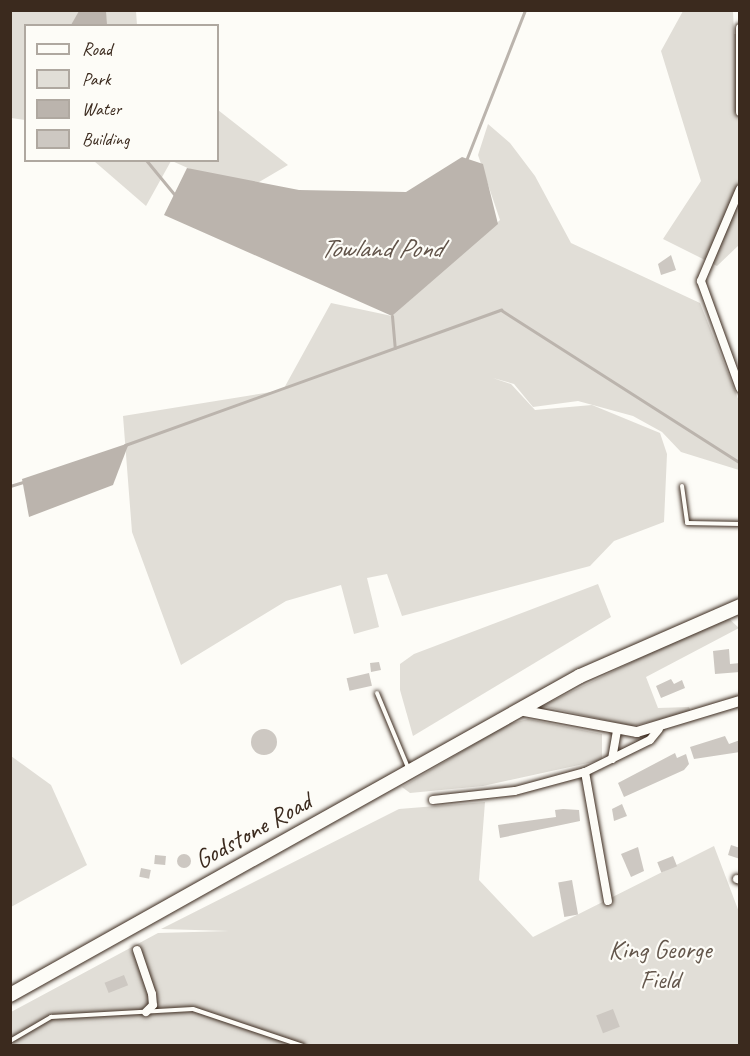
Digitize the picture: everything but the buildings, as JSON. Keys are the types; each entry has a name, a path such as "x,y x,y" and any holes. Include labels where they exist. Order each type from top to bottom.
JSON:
{"main road":[{"name":"Godstone Road","path":"10,995 519,710 637,648 740,606"}],"street":[{"path":"740,28 740,112"},
{"path":"740,189 701,281 740,387"},
{"path":"519,710 617,732 659,729 740,701"},
{"path":"433,800 514,791 585,772 650,740 659,729"},
{"path":"612,759 617,732"},
{"path":"585,772 608,901"},
{"path":"137,950 152,994 153,1005 146,1012"}],"lane":[{"path":"682,486 687,523 740,524"},
{"path":"377,693 410,772"},
{"path":"10,1041 51,1017 193,1009 303,1046"}],"green space":[{"path":"12,11 136,11 137,24 24,24 24,120 11,118"},
{"path":"683,11 733,11 734,34 740,34 739,245 717,266 663,239 701,181 661,51"},
{"path":"219,111 288,165 242,192 174,162 219,162"},
{"path":"488,124 510,143 535,176 571,243 700,303 739,401 739,470 681,452 662,432 633,416 578,401 533,407 514,384 493,378 511,384 535,410 592,405 660,433 667,454 664,522 614,541 590,566 402,616 387,574 367,578 379,627 354,634 341,585 286,601 181,665 132,532 123,416 283,390 331,303 392,316 500,220 478,155"},
{"path":"95,162 170,162 146,206"},
{"path":"598,584 611,617 413,736 400,690 400,664 414,654"},
{"path":"726,616 739,628 646,677 658,708 689,707 691,712 632,726 542,706"},
{"path":"528,719 602,734 602,760 483,786 410,793 402,787 508,724"},
{"path":"11,756 51,785 87,865 11,907"},
{"name":"King George Field","path":"485,802 479,880 533,937 714,846 739,912 739,1045 11,1046 11,1012 158,933 229,931 161,929 399,809"}],"water":[{"path":"79,11 106,11 107,24 72,24"},
{"name":"Towland Pond","path":"462,157 483,164 498,224 392,316 164,215 187,168 299,190 406,192"},
{"path":"129,443 113,485 29,517 22,479"}],"waterway":[{"path":"467,158 525,10"},
{"path":"148,162 174,194"},
{"path":"125,445 501,310 740,463"},
{"path":"392,316 395,348"},
{"path":"10,486 26,481"}]}
